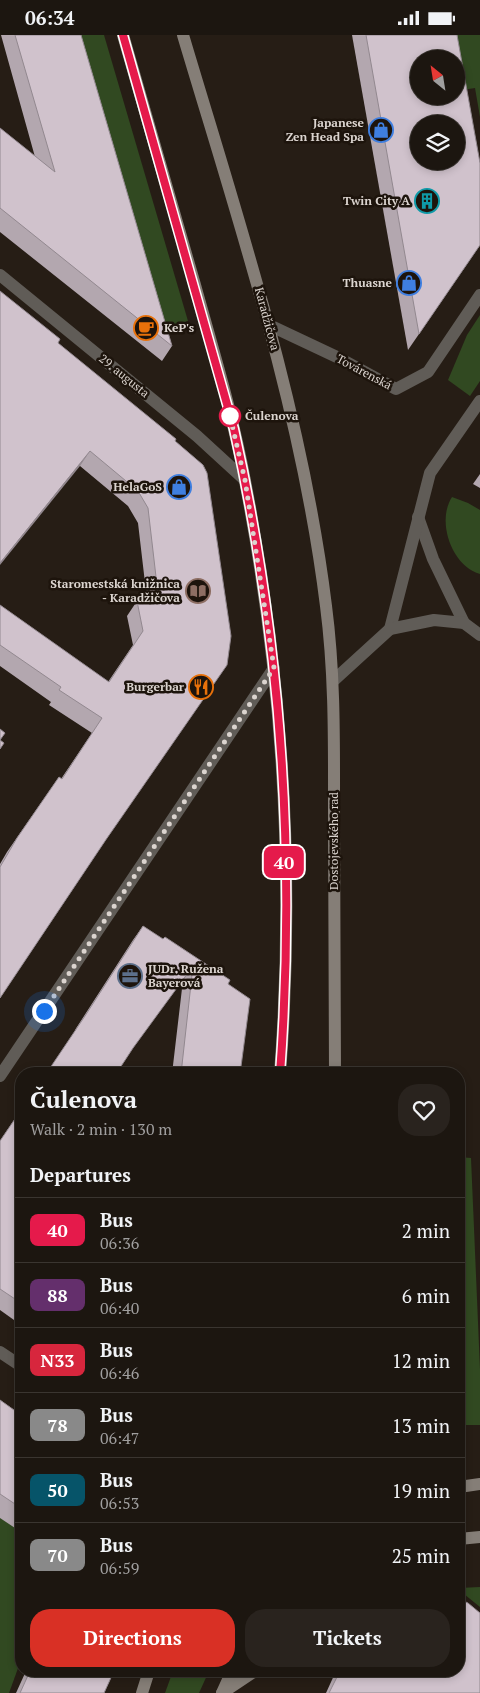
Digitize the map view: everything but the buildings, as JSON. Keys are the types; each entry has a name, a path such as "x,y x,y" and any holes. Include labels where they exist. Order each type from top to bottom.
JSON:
{"main road":[{"path":"123,35 212,346 245,480 274,668 282,768 286,931 280,1067"},
{"name":"Karadžičova","path":"183,35 269,325 305,475 327,608"},
{"name":"Dostojevského rad","path":"327,608 333,681 335,1067"},
{"path":"465,1486 480,1484"},
{"path":"465,1538 480,1537"},
{"path":"142,1693 147,1677"},
{"path":"222,1693 229,1677"},
{"path":"222,1693 246,1677"}],"street":[{"name":"29. augusta","path":"0,275 198,437 245,480"},
{"name":"Továrenská","path":"269,325 339,358 396,389 428,372 480,295"},
{"path":"390,629 430,473 480,401"},
{"path":"418,517 433,559 464,623 480,635"},
{"path":"333,681 390,629 434,620 464,623"},
{"path":"0,1076 274,668"},
{"path":"0,1351 15,1362"}],"green space":[{"path":"78,35 104,35 188,321 162,328"},
{"path":"444,35 480,35 480,117 475,88 465,90 465,50 452,50"},
{"path":"480,315 480,381 470,396 448,380 467,335"},
{"path":"452,497 480,510 480,574 462,562 450,542 446,530 446,518 447,507"},
{"path":"465,1158 471,1158 480,1369 480,1425 465,1425"},
{"path":"0,1517 15,1528 15,1676 9,1693 0,1693"},
{"path":"480,1587 480,1607 465,1595 465,1588"},
{"path":"171,1677 206,1677 199,1693 165,1693"}],"bus line":[{"name":"40","path":"123,35 234,429 245,480 259,567 274,668 282,768 286,931 280,1067"}],"place":[{"name":"Japanese Zen Head Spa","path":"381,130"},
{"name":"Twin City A","path":"427,201"},
{"name":"Thuasne","path":"409,283"},
{"name":"KeP's","path":"146,328"},
{"name":"Čulenova","path":"230,416"},
{"name":"HelaGoS","path":"179,487"},
{"name":"Staromestská knižnica - Karadžičova","path":"198,591"},
{"name":"Burgerbar","path":"201,687"},
{"name":"JUDr. Ružena Bayerová","path":"130,976"}],"route":[{"path":"44,1011 274,668 245,480 230,414 230,416"}]}
